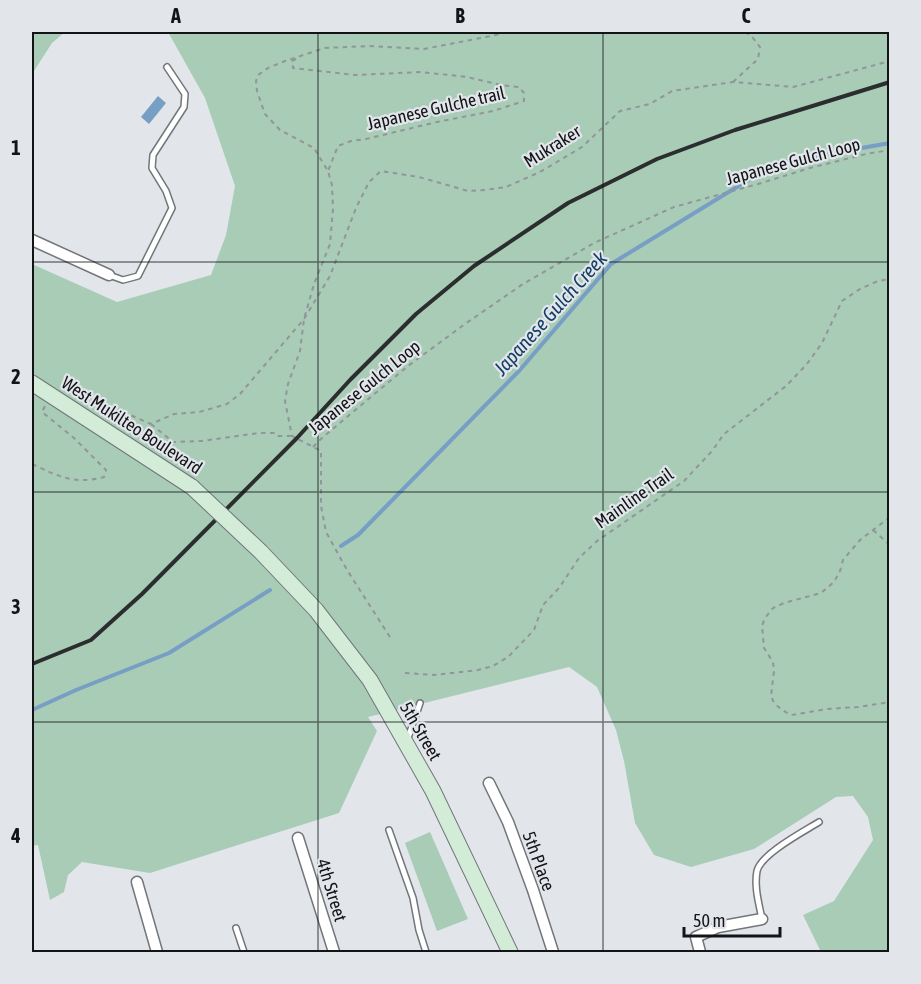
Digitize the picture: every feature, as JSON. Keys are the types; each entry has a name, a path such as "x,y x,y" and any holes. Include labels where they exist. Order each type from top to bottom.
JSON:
{"main road":[{"name":"West Mukilteo Boulevard","path":"32,383 192,487 261,552"},
{"name":"5th Street","path":"261,552 316,610 370,680 433,791 510,952"}],"street":[{"path":"32,240 109,275"},
{"name":"5th Place","path":"489,783 508,822 553,952"},
{"name":"4th Street","path":"298,838 334,952"},
{"path":"137,882 157,952"},
{"path":"700,952 696,937 718,927 762,919"}],"lane":[{"path":"109,275 123,280 138,276 172,208 166,191 152,168 153,155 184,107 185,94 167,67"},
{"path":"406,743 420,703"},
{"path":"762,919 757,896 757,868 770,854 819,822"},
{"path":"389,830 413,898 426,952"},
{"path":"236,928 244,952"}],"path":[{"name":"Japanese Gulch Loop","path":"509,32 424,49 369,46 325,48 262,71 258,75 257,91 265,114 280,130 314,148 328,171 332,185 330,244 314,284 304,319 300,351 288,384 285,401 292,436 313,447 408,366 465,324 524,284 594,243 674,207 810,168 890,150"},
{"path":"733,82 758,59 759,47 746,32"},
{"name":"Japanese Gulche trail","path":"301,56 292,61 293,68 354,75 421,72 467,77 519,87 524,93 524,101 493,111 351,141 338,146 328,171"},
{"name":"Mukraker","path":"304,319 330,276 356,208 369,182 381,171 419,177 468,191 506,187 540,172 582,147 620,111 650,104 672,92 733,82 793,87 890,61"},
{"name":"Mainline Trail","path":"405,673 434,675 478,670 493,666 508,657 534,630 543,605 559,588 579,558 597,541 684,481 712,451 724,434 786,386 807,364 822,343 842,301 860,289 878,281 890,279"},
{"path":"151,424 174,414 199,412 227,404 240,394 304,319"},
{"path":"32,464 66,480 91,481 104,477 106,470 74,438 42,412 51,396"},
{"path":"81,398 91,398 151,424 173,442 202,441 259,432 292,436"},
{"path":"313,447 321,451 321,506 326,532 347,570 390,637"},
{"path":"890,517 860,540 843,560 834,582 821,593 773,608 762,626 764,648 773,662 771,696 774,703 791,715 890,702"},
{"path":"873,530 890,545"}],"green space":[{"path":"32,32 65,32 52,43 32,74"},
{"path":"168,32 889,32 889,952 821,952 803,915 834,901 873,840 868,817 853,796 836,797 754,849 691,867 654,855 635,823 616,730 597,687 569,667 368,717 377,731 339,813 150,873 82,862 68,875 64,892 50,900 38,845 32,846 32,264 117,302 211,275 226,235 235,186 205,98"},
{"path":"430,832 468,919 437,931 405,843"}],"water":[{"path":"158,96 166,103 149,124 141,117"}],"waterway":[{"name":"Japanese Gulch Creek","path":"341,546 358,535 519,371 611,264 776,163 890,143"},
{"name":"Japanese Gulch Creek","path":"32,710 169,653 270,590"}],"railway":[{"path":"32,664 91,640 142,594 416,314 474,266 568,203 657,159 735,130 890,82"}]}
